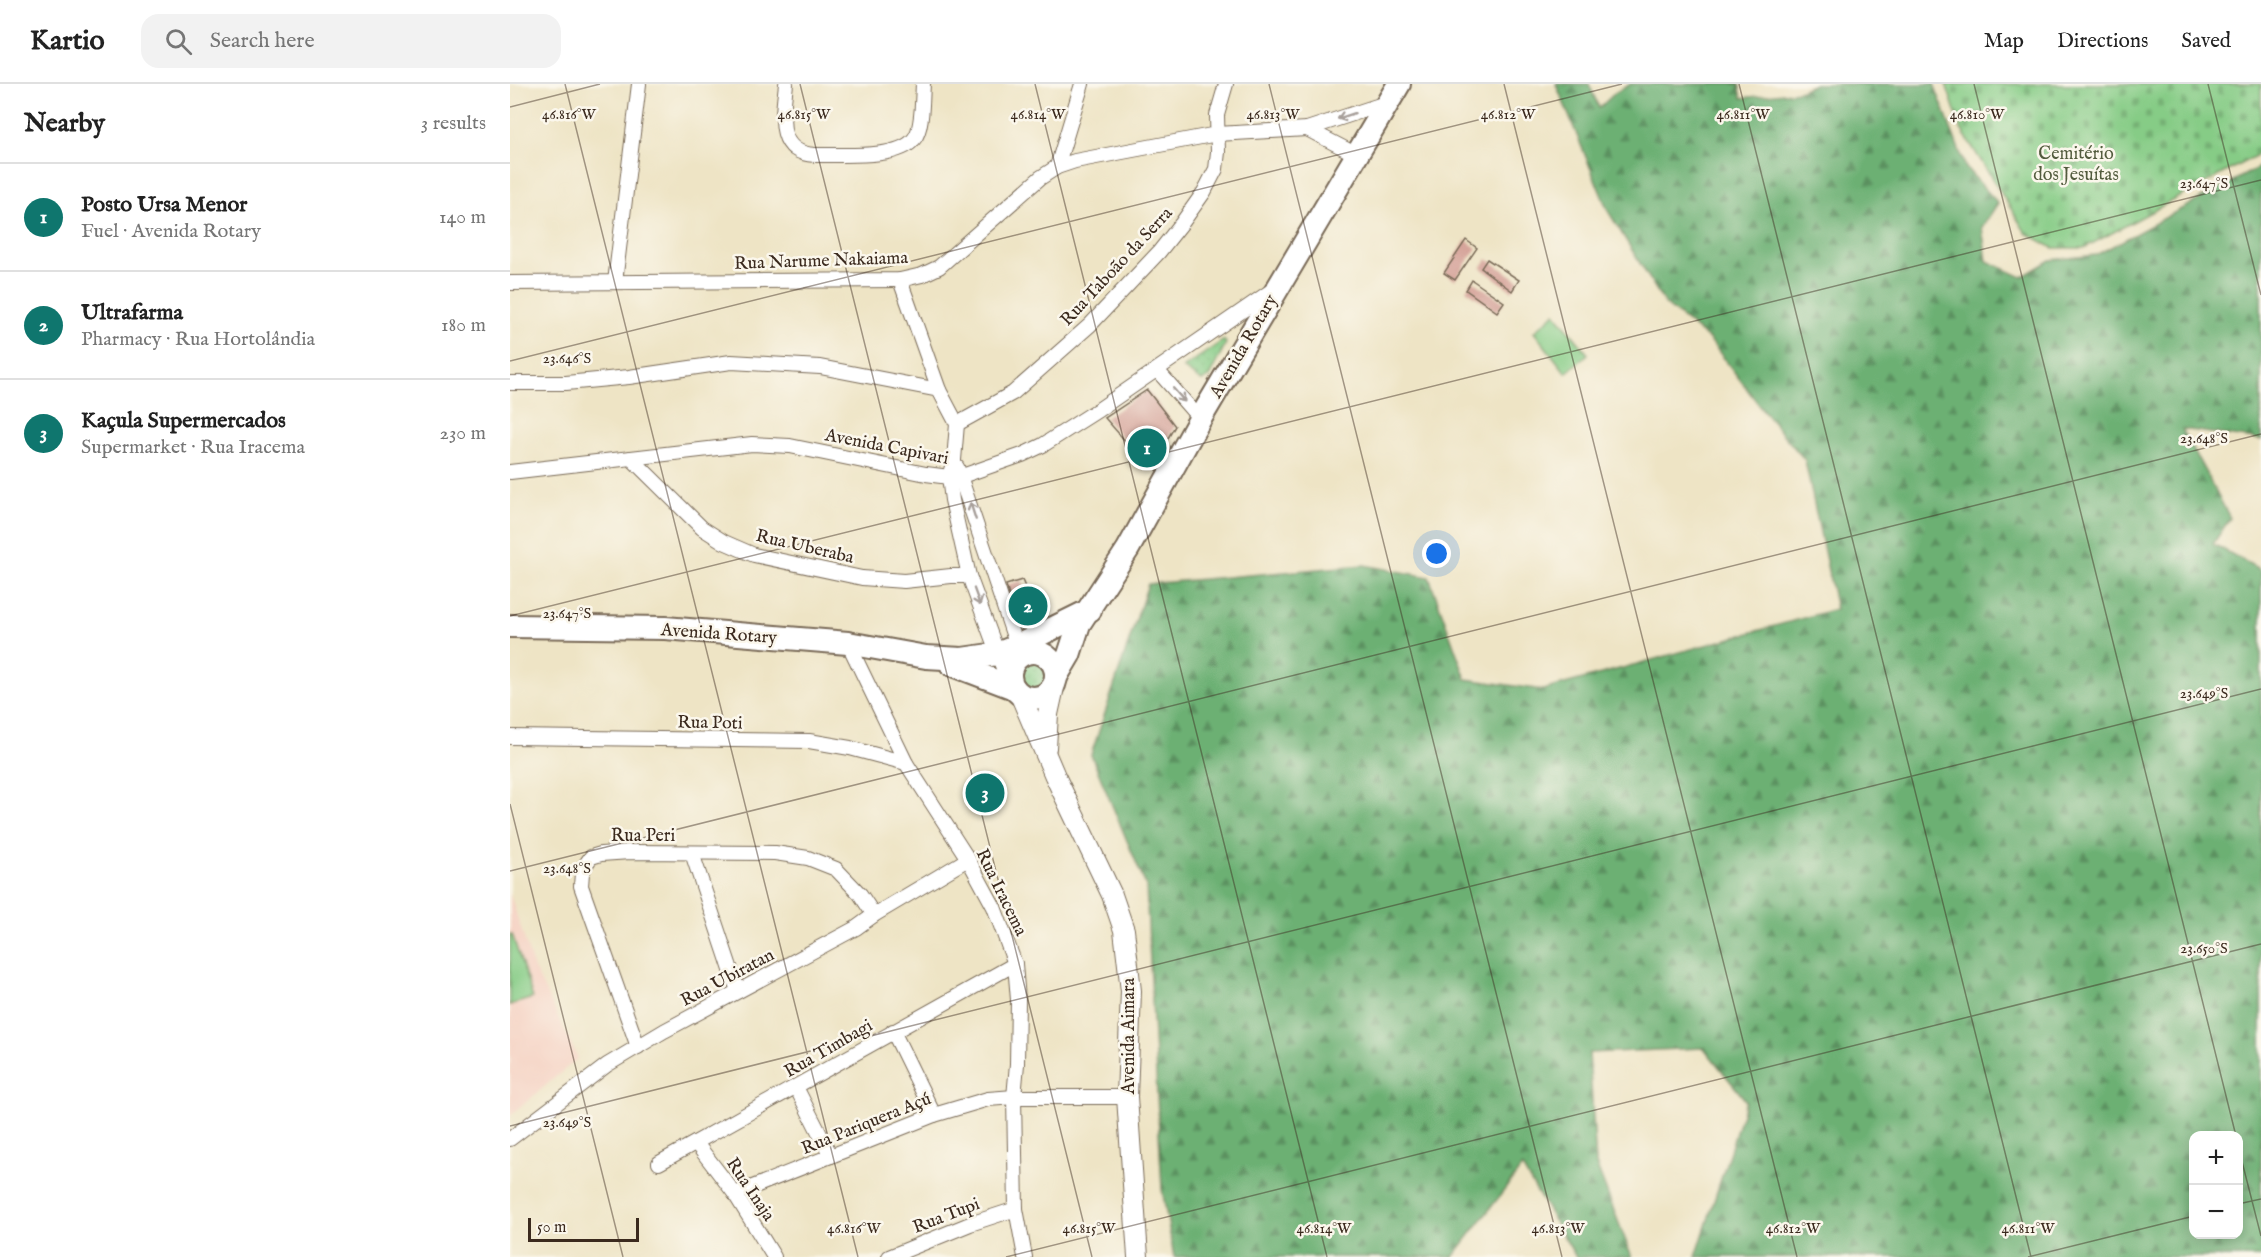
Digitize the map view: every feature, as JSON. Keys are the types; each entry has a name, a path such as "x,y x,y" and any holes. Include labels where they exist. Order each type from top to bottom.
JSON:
{"main road":[{"name":"Avenida Rotary","path":"1055,682 1069,655 1079,624 1128,549 1200,419 1399,84"},
{"name":"Avenida Rotary","path":"926,657 973,659 1007,650 1090,610"},
{"name":"Avenida Rotary","path":"510,626 665,628 848,643 926,657 1015,687"},
{"path":"1046,757 1045,737 1055,682 1054,665 1044,654 1029,652 1016,660 1012,666 1015,687 1027,697 1042,697 1055,682"},
{"name":"Avenida Aimara","path":"1015,687 1112,895 1124,930 1131,991 1127,1097 1138,1257"}],"street":[{"path":"615,282 639,84"},
{"path":"786,84 783,127 788,142 803,154 892,152 915,139 921,116 923,84"},
{"path":"1057,167 1082,84"},
{"name":"Rua Taboão da Serra","path":"957,424 1013,393 1090,325 1159,252 1204,192 1216,169 1217,115 1226,84"},
{"name":"Rua Narume Nakaiama","path":"510,283 900,280 939,267 1040,178 1057,167 1099,156 1217,134 1306,129 1386,103"},
{"path":"1306,129 1357,155"},
{"path":"900,280 939,390 957,424 952,500 969,576 1007,650"},
{"name":"Avenida Capivari","path":"510,472 752,444 790,446 955,476 1022,455 1043,445 1070,429 1278,286"},
{"path":"510,383 608,379 731,362 820,367 939,390"},
{"path":"1157,370 1200,419"},
{"name":"Rua Uberaba","path":"631,458 702,528 724,542 754,555 862,578 904,580 969,576"},
{"path":"955,476 1007,650 1003,668 1015,687"},
{"name":"Rua Iracema","path":"848,643 906,763 968,859 994,907 1015,964 1018,1000 1014,1096 1016,1209 1025,1257"},
{"name":"Rua Poti","path":"510,737 809,741 850,748 906,763"},
{"name":"Rua Peri","path":"638,1047 581,886 582,873 591,857 630,852 776,853 822,862 836,869 849,881 874,915"},
{"path":"692,853 738,991"},
{"name":"Rua Ubiratan","path":"510,1139 607,1065 856,928 968,859"},
{"name":"Rua Timbagi","path":"659,1163 1015,964"},
{"path":"893,1031 934,1115"},
{"path":"796,1087 831,1156"},
{"name":"Rua Pariquera Açú","path":"735,1194 934,1115 988,1099 1014,1096 1127,1097"},
{"name":"Rua Inaja","path":"696,1143 735,1194 774,1257"},
{"name":"Rua Tupi","path":"889,1257 904,1254 970,1224 1016,1209"}],"shaded area":[{"path":"510,894 533,966 578,1058 510,1116"}],"green space":[{"path":"1556,84 1589,84 1599,108 1616,92 1631,84 1739,84 1742,98 1799,91 1815,84 1934,84 1966,168 1998,203 1982,227 1987,261 2022,277 2050,260 2096,255 2261,166 2261,440 2182,429 2230,518 2213,544 2261,570 2261,1257 1696,1257 1746,1101 1704,1048 1589,1053 1596,1164 1632,1257 1576,1257 1522,1167 1453,1257 1174,1257 1162,1189 1146,886 1091,755 1148,584 1364,565 1429,577 1466,679 1543,690 1836,609 1805,460 1769,418 1710,340 1665,304 1608,211"},
{"name":"Cemitério dos Jesuítas","path":"1946,84 2261,84 2261,153 2084,248 2053,248 2026,233 1961,129"},
{"path":"1555,313 1588,354 1566,373 1534,332"},
{"path":"1224,340 1226,343 1209,377 1202,381 1183,368"},
{"path":"1032,659 1043,663 1047,674 1043,685 1032,689 1021,685 1017,674 1021,663"},
{"path":"510,934 512,934 533,998 510,1005"}],"building":[{"path":"1466,240 1477,248 1455,280 1444,273"},
{"path":"1487,259 1519,280 1512,291 1481,268"},
{"path":"1472,280 1504,302 1497,312 1466,290"},
{"path":"1147,390 1175,426 1150,469 1105,418"},
{"path":"1022,580 1030,599 1040,595 1047,613 1018,629 1006,585"}],"place":[{"name":"Posto Ursa Menor","path":"1147,448"},
{"name":"Ultrafarma","path":"1028,606"},
{"name":"Kaçula Supermercados","path":"985,793"}]}
